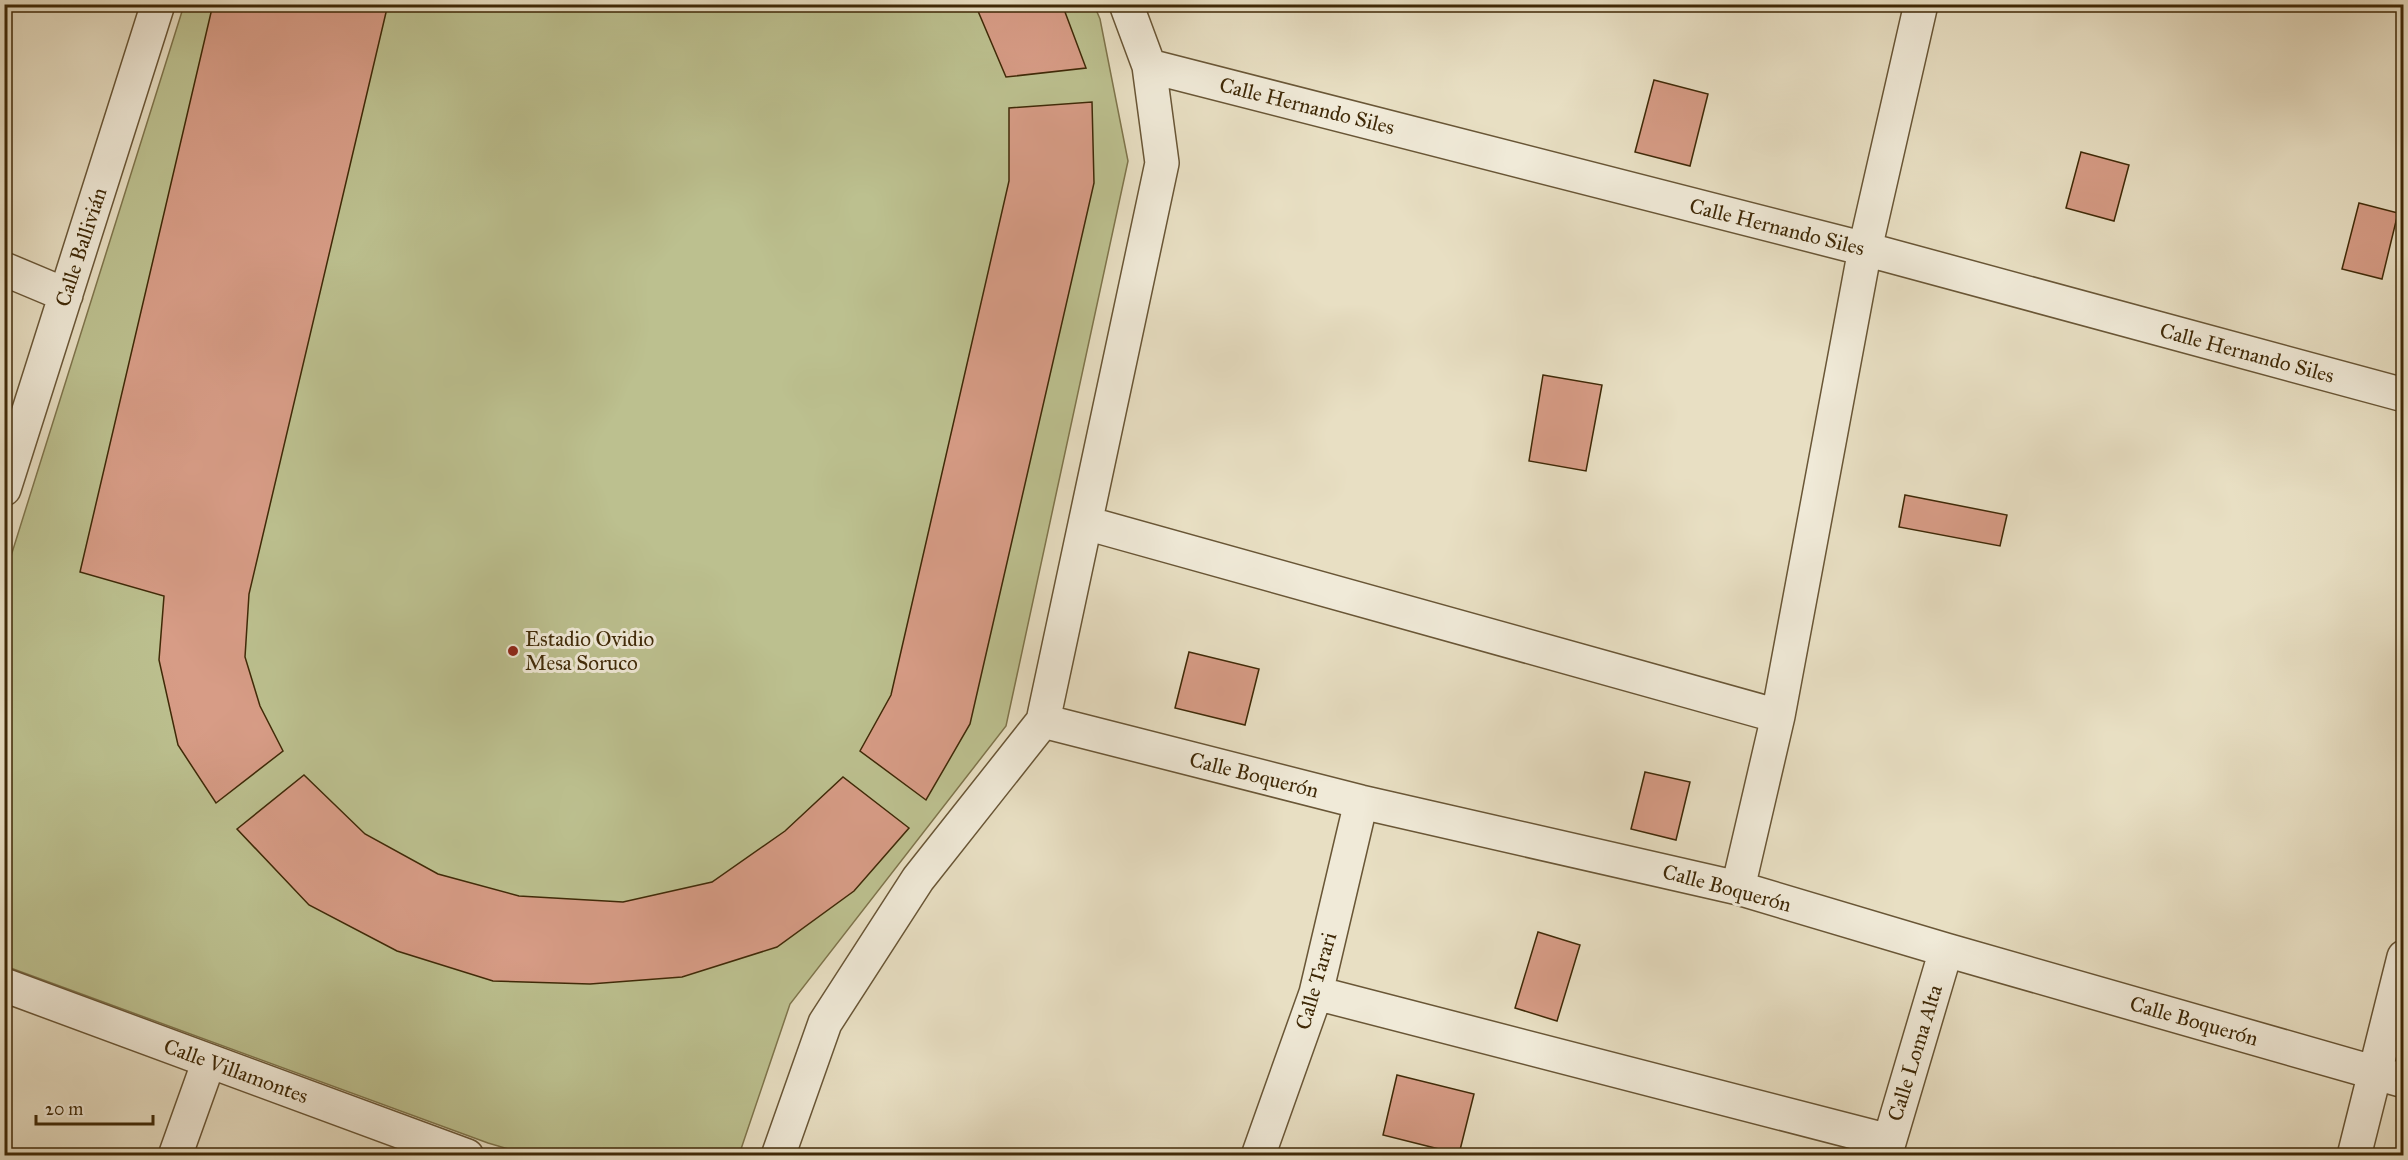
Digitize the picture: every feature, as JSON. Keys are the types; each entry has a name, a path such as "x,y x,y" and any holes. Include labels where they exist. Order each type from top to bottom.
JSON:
{"street":[{"name":"Calle Ballivián","path":"4,489 158,4"},
{"path":"1738,888 1778,716 1864,249 1921,4"},
{"path":"778,1155 825,1023 918,879 1043,721 1162,163 1149,66 1130,8"},
{"name":"Calle Hernando Siles","path":"1149,66 1864,249 2403,395"},
{"path":"4,269 66,296"},
{"path":"1086,523 1778,716"},
{"name":"Calle Boquerón","path":"1043,721 1361,802 1738,888 2389,1077"},
{"name":"Calle Tarari","path":"1258,1155 1316,993 1361,802"},
{"name":"Calle Loma Alta","path":"1887,1148 1946,950"},
{"path":"2354,1155 2389,1077 2403,957"},
{"name":"Calle Villamontes","path":"4,985 467,1155"},
{"path":"1316,993 1887,1148"},
{"path":"174,1155 208,1061"}],"green space":[{"name":"Estadio Ovidio Mesa Soruco","path":"184,5 1094,5 1100,19 1128,161 1006,726 790,1004 739,1155 529,1155 488,1143 5,966 5,575"}],"building":[{"path":"213,4 388,4 249,594 245,657 260,706 283,751 216,803 178,745 159,660 164,596 80,572"},
{"path":"975,4 1062,4 1086,68 1006,77"},
{"path":"1654,80 1708,94 1690,166 1635,152"},
{"path":"1092,102 1094,183 970,724 926,800 860,751 891,695 1009,181 1009,108"},
{"path":"2081,152 2129,165 2114,221 2066,208"},
{"path":"2359,203 2398,213 2382,279 2342,269"},
{"path":"1543,375 1602,385 1586,471 1529,461"},
{"path":"1905,495 2007,515 2000,546 1899,527"},
{"path":"1189,652 1259,669 1245,725 1175,708"},
{"path":"1645,772 1690,782 1676,840 1631,829"},
{"path":"304,775 365,834 438,874 519,896 623,902 712,882 785,831 843,777 909,828 854,891 777,947 682,977 590,984 493,981 397,951 309,905 237,829"},
{"path":"1538,932 1580,945 1557,1021 1515,1008"},
{"path":"1397,1075 1474,1094 1459,1154 1383,1135"}],"place":[{"name":"Estadio Ovidio Mesa Soruco","path":"513,651"}]}
